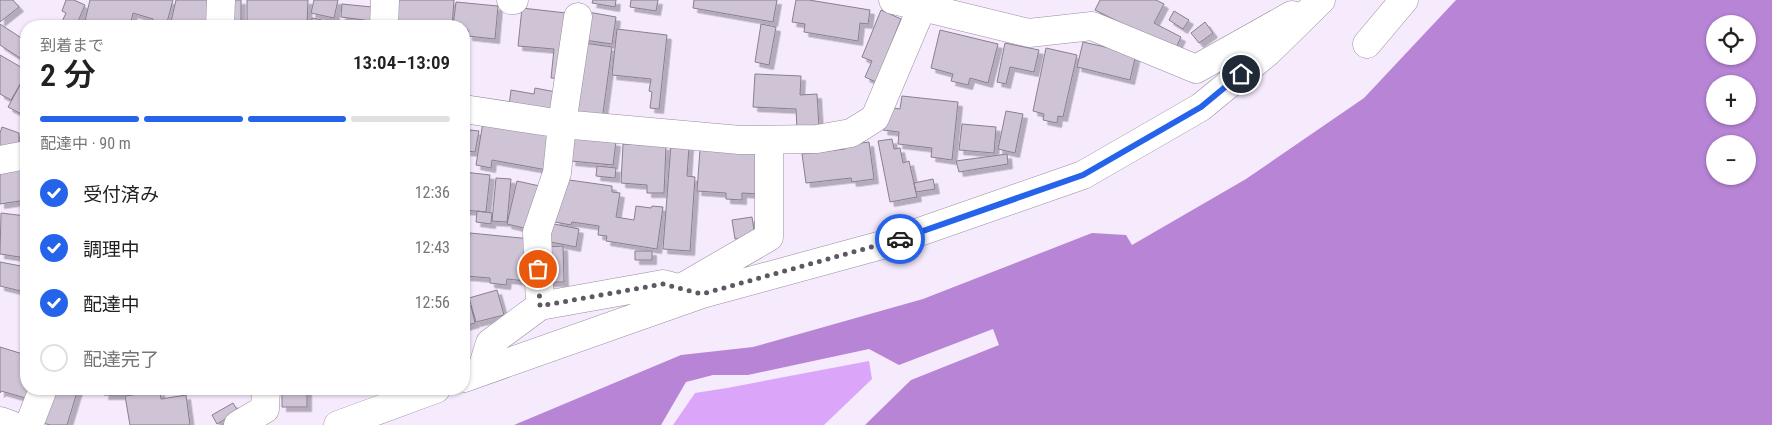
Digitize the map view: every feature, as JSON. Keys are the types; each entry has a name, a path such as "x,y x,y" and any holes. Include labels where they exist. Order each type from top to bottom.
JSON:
{"street":[{"path":"220,20 221,0"},
{"path":"384,20 385,0"},
{"path":"893,0 1030,33 1092,26 1196,69 1320,0"},
{"path":"472,375 692,291 882,245 1083,175 1201,107 1268,52 1320,0"},
{"path":"1367,44 1404,0"},
{"path":"470,110 562,124 740,140 816,139 851,133 875,118 922,6"},
{"path":"540,306 536,232 557,173 562,124 578,17"},
{"path":"472,375 490,343 540,306 663,284 692,291 769,237 769,140"},
{"path":"0,160 20,156"},
{"path":"29,425 41,395"},
{"path":"238,425 265,409 266,395"},
{"path":"338,425 420,395"},
{"path":"0,421 11,425"}],"shaded area":[{"path":"1456,0 1772,0 1772,425 865,425 911,380 999,345 993,329 899,365 869,349 748,375 713,375 686,382 661,425 514,425 681,355 753,347 923,299 1092,233 1126,235 1132,245 1246,179 1364,98"},
{"path":"869,361 872,379 824,425 673,425 695,393"}],"building":[{"path":"0,0 13,0 19,7 0,22"},
{"path":"66,0 74,0 85,5 79,20 63,20 66,13 62,11"},
{"path":"90,0 173,0 168,20 153,20 133,13 131,20 85,20"},
{"path":"176,0 213,0 211,20 171,20"},
{"path":"226,0 241,0 241,20 226,20"},
{"path":"247,0 308,0 307,20 247,20"},
{"path":"314,0 338,0 334,18 311,13"},
{"path":"388,0 454,0 452,20 386,20"},
{"path":"593,0 616,0 615,7 592,3"},
{"path":"631,0 658,0 656,11 630,7"},
{"path":"694,0 777,0 773,22 693,8"},
{"path":"796,0 809,0 870,10 868,24 860,23 858,41 804,32 805,24 792,22"},
{"path":"1100,0 1156,0 1164,4 1154,23 1181,37 1175,50 1095,10"},
{"path":"456,2 498,6 495,39 470,36 470,20 454,20"},
{"path":"342,4 372,7 371,20 341,17"},
{"path":"522,8 566,13 564,79 551,78 554,49 518,46"},
{"path":"881,10 901,19 876,82 865,77 872,61 862,57"},
{"path":"1174,11 1189,20 1183,29 1169,20"},
{"path":"588,12 616,17 612,44 584,40"},
{"path":"1205,22 1213,33 1199,43 1191,33"},
{"path":"0,24 20,37 20,58 0,45"},
{"path":"761,24 776,27 769,65 755,62"},
{"path":"617,29 667,35 659,109 650,108 652,92 649,91 651,79 612,75"},
{"path":"940,30 998,44 988,83 970,78 968,85 951,81 953,74 931,68"},
{"path":"1083,42 1136,54 1130,80 1077,67"},
{"path":"584,43 612,47 602,120 573,116"},
{"path":"1005,43 1039,50 1034,72 1010,67 1006,84 997,82"},
{"path":"1046,48 1077,55 1063,117 1058,116 1057,123 1043,120 1044,114 1033,111"},
{"path":"0,55 20,67 20,84 11,100 0,94"},
{"path":"755,74 801,76 800,95 817,94 819,128 797,129 796,109 753,107"},
{"path":"20,85 20,113 8,107"},
{"path":"535,88 561,93 558,115 509,106 511,90 534,94"},
{"path":"902,96 958,102 952,160 931,157 932,148 898,144 899,132 883,130 886,107 900,109"},
{"path":"1006,111 1023,114 1015,153 998,149"},
{"path":"483,122 554,134 547,170 492,160 491,168 476,165"},
{"path":"962,124 996,127 994,153 959,150"},
{"path":"2,127 19,133 19,145 0,147"},
{"path":"470,130 479,131 475,152 470,151"},
{"path":"574,138 616,142 613,165 571,161"},
{"path":"892,139 894,149 900,148 903,163 909,161 917,197 890,202 878,141"},
{"path":"869,142 874,179 852,182 851,178 806,183 802,154 845,149 844,145"},
{"path":"623,144 666,146 664,193 647,193 647,185 621,183"},
{"path":"671,144 689,146 687,176 695,177 690,251 663,249"},
{"path":"700,150 763,154 760,194 742,193 742,200 726,199 726,193 697,191"},
{"path":"1007,154 1008,164 959,172 956,161"},
{"path":"20,162 20,201 0,204 0,164"},
{"path":"597,166 616,168 615,178 596,176"},
{"path":"470,173 490,175 486,212 470,211"},
{"path":"496,178 511,179 507,222 492,221"},
{"path":"562,179 612,186 612,192 620,193 616,217 634,220 636,206 663,207 657,249 606,241 607,236 598,235 599,226 572,222 571,225 555,222"},
{"path":"933,179 935,189 916,192 914,183"},
{"path":"517,181 544,187 532,230 507,224"},
{"path":"477,211 492,213 491,224 476,222"},
{"path":"1,213 20,215 20,257 0,254"},
{"path":"752,217 755,236 735,239 732,220"},
{"path":"549,223 579,229 576,247 546,241"},
{"path":"470,233 531,239 526,281 507,279 506,285 490,283 490,278 470,276"},
{"path":"563,246 564,282 546,282 545,247"},
{"path":"635,251 652,251 652,260 635,260"},
{"path":"0,262 20,266 20,291 0,286"},
{"path":"497,290 504,315 476,322 470,298"},
{"path":"470,306 475,323 470,324"},
{"path":"0,347 20,353 20,395 30,395 29,399 1,391 0,393"},
{"path":"52,395 76,395 67,425 43,423"},
{"path":"160,395 161,399 186,395 190,425 130,425 125,396"},
{"path":"282,395 307,395 307,407 282,407"},
{"path":"233,403 238,411 217,424 212,415"}],"way so far":[{"path":"538,269 540,306 663,284 702,294 900,239"}],"route":[{"path":"900,239 1083,175 1201,107 1241,74"}]}
